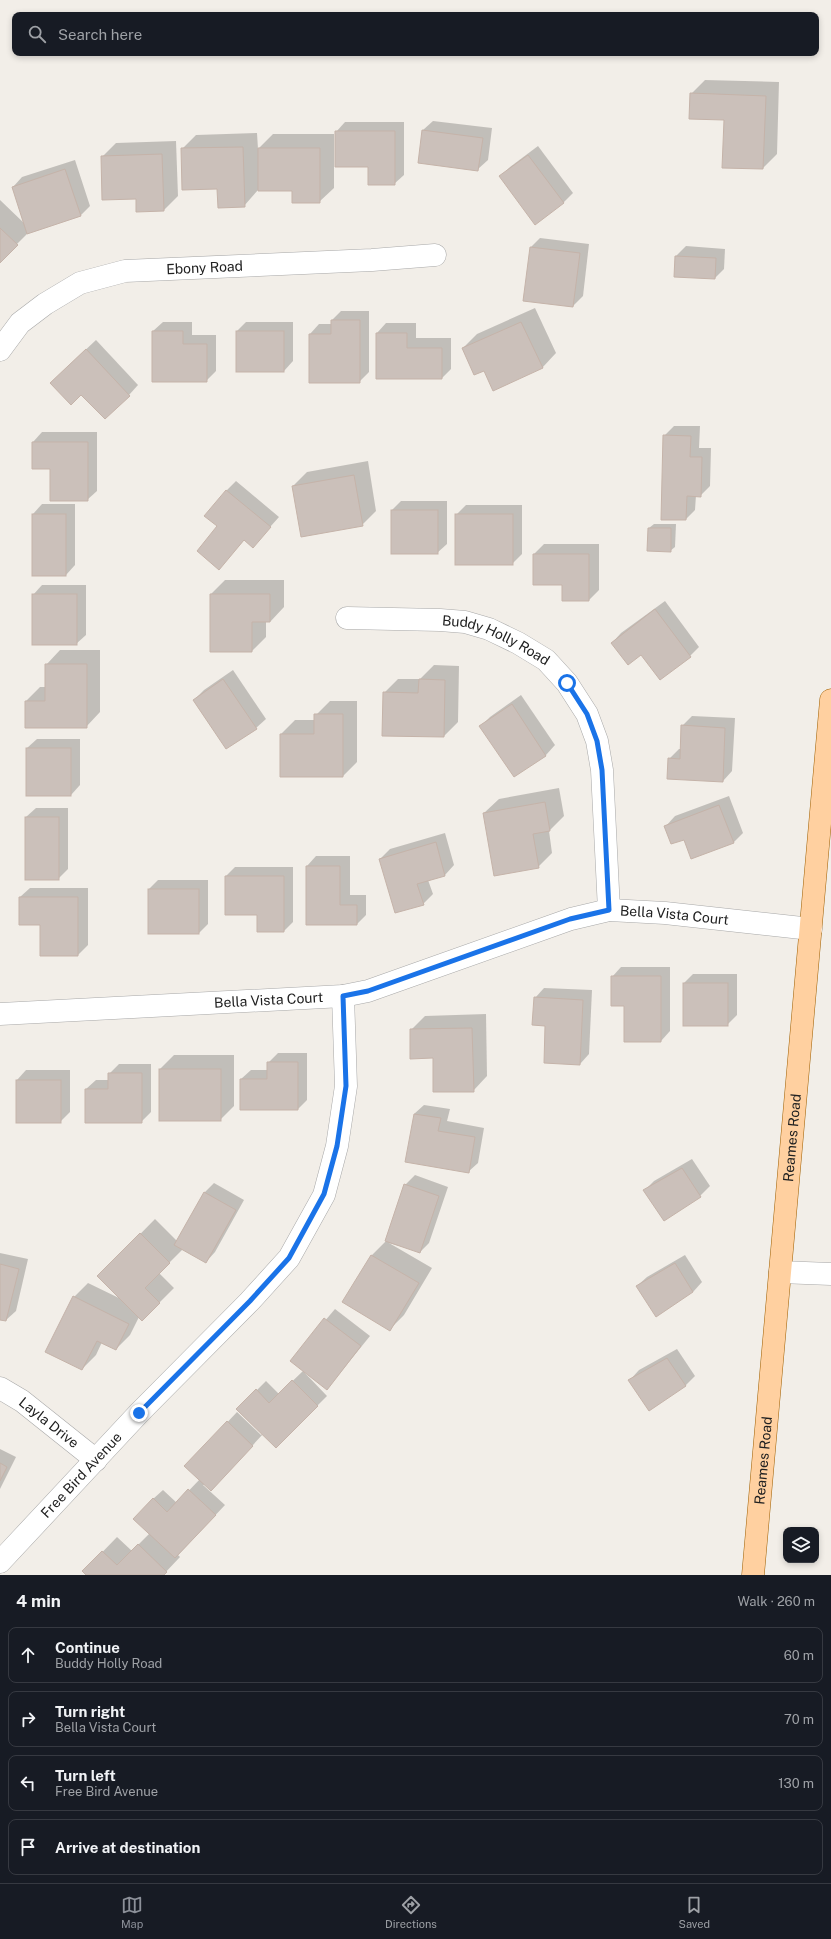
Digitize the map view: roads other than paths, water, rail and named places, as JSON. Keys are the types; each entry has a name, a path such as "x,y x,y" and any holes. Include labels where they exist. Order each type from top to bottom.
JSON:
{"main road":[{"name":"Reames Road","path":"753,1575 831,700"}],"street":[{"name":"Ebony Road","path":"0,350 20,323 44,304 80,283 125,271 372,260 435,255"},
{"name":"Buddy Holly Road","path":"347,618 440,620 465,622 489,629 518,643 546,660 567,683 587,714 597,741 602,770 609,910"},
{"name":"Bella Vista Court","path":"0,1014 343,996 368,991 570,919 609,910 665,913 811,929"},
{"name":"Free Bird Avenue","path":"0,1562 139,1413 250,1301 289,1258 324,1194 337,1146 346,1086 343,996"},
{"path":"780,1272 831,1274"},
{"name":"Layla Drive","path":"0,1388 22,1400 96,1460"}]}
